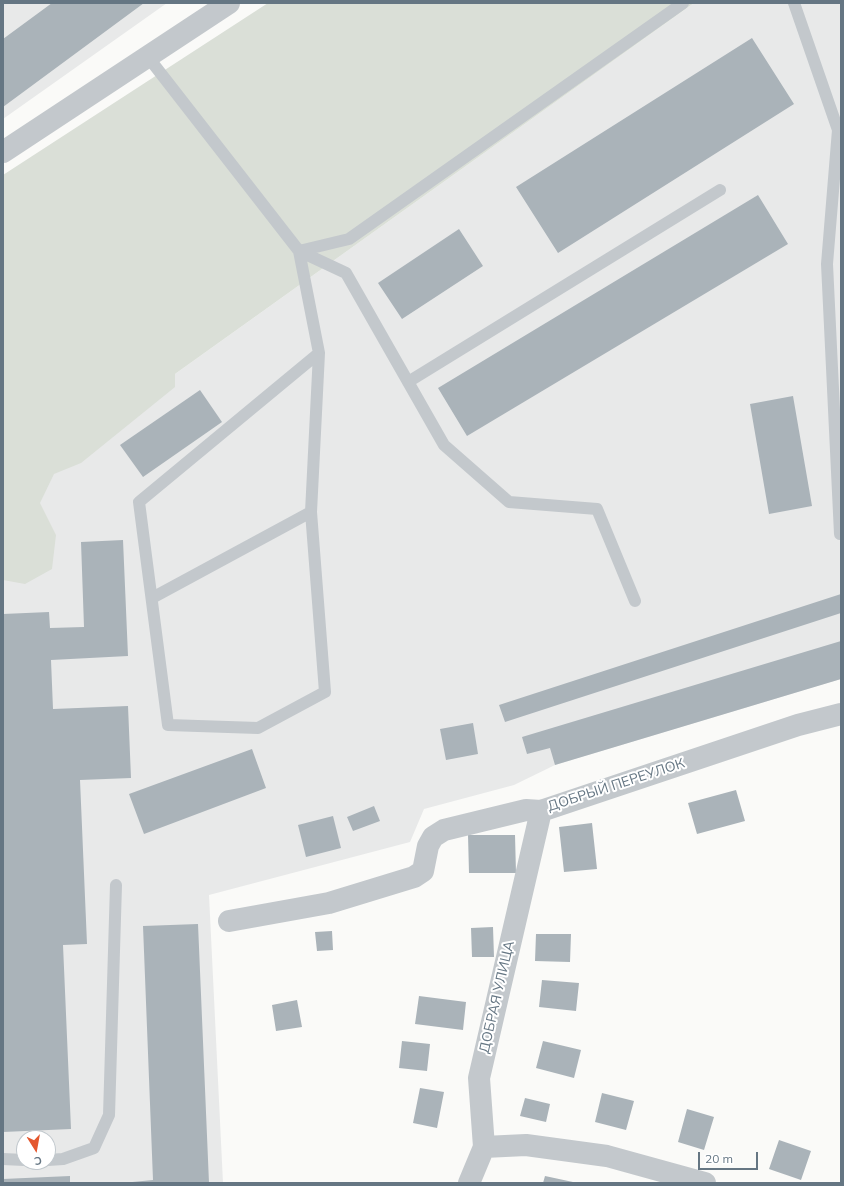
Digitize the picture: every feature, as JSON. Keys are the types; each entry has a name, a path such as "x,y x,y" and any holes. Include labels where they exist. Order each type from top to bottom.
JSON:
{"street":[{"path":"3,152 226,4"},
{"name":"ДОБРЫЙ ПЕРЕУЛОК","path":"229,921 329,902 414,878 422,871 428,846 433,837 444,830 526,810 541,811 798,725 841,714"},
{"name":"ДОБРАЯ УЛИЦА","path":"469,1183 484,1148 479,1078 541,811"},
{"path":"484,1148 526,1145 607,1156 705,1183"}],"lane":[{"path":"299,251 349,239 683,3"},
{"path":"794,3 838,130 827,264 840,534"},
{"path":"148,57 299,251 319,353 312,512 325,692 258,728 168,725 139,502 319,353"},
{"path":"408,382 720,190"},
{"path":"299,251 346,273 444,445 509,502 597,509 635,601"},
{"path":"152,598 312,512"},
{"path":"56,1159 63,1159 94,1148 108,1115 116,885"},
{"path":"3,1159 16,1160"}],"shaded area":[{"path":"3,3 167,3 3,119"},
{"path":"268,3 694,3 175,374 175,387 81,463 54,474 40,503 56,535 52,569 25,584 3,580 3,175"},
{"path":"694,3 841,3 841,679 555,765 514,785 424,809 410,842 209,895 223,1183 3,1183 3,482 175,374"}],"building":[{"path":"52,3 144,3 3,107 3,39"},
{"path":"752,38 794,104 558,253 516,187"},
{"path":"758,195 788,244 467,436 438,388"},
{"path":"459,229 483,266 402,319 378,283"},
{"path":"200,390 222,422 143,477 120,445"},
{"path":"793,396 812,506 769,514 750,404"},
{"path":"123,540 128,656 51,660 53,709 128,706 131,778 80,780 87,944 63,945 71,1129 16,1130 16,1131 3,1132 3,614 49,612 50,628 84,627 81,542"},
{"path":"841,594 841,613 505,722 499,705"},
{"path":"841,641 841,679 555,765 550,748 527,754 522,737"},
{"path":"473,723 478,754 446,760 440,729"},
{"path":"252,749 266,788 144,834 129,794"},
{"path":"736,790 745,821 697,834 688,803"},
{"path":"374,806 380,821 353,831 347,817"},
{"path":"333,816 341,848 306,857 298,825"},
{"path":"592,823 597,869 564,872 559,827"},
{"path":"468,835 515,835 516,873 469,873"},
{"path":"198,924 209,1183 122,1183 153,1180 143,926"},
{"path":"493,927 494,957 472,957 471,928"},
{"path":"332,931 333,950 317,951 315,932"},
{"path":"536,934 571,934 570,962 535,961"},
{"path":"542,980 579,983 576,1011 539,1007"},
{"path":"419,996 466,1002 463,1030 415,1024"},
{"path":"297,1000 302,1027 276,1031 272,1005"},
{"path":"402,1041 430,1044 427,1071 399,1068"},
{"path":"543,1041 581,1050 574,1078 536,1068"},
{"path":"420,1088 444,1092 437,1128 413,1123"},
{"path":"602,1093 634,1101 626,1130 595,1122"},
{"path":"525,1098 550,1104 546,1122 520,1116"},
{"path":"687,1109 714,1117 704,1150 678,1142"},
{"path":"779,1140 811,1151 801,1180 769,1169"},
{"path":"70,1176 70,1183 3,1183 3,1179"},
{"path":"545,1176 573,1182 543,1183"}]}
